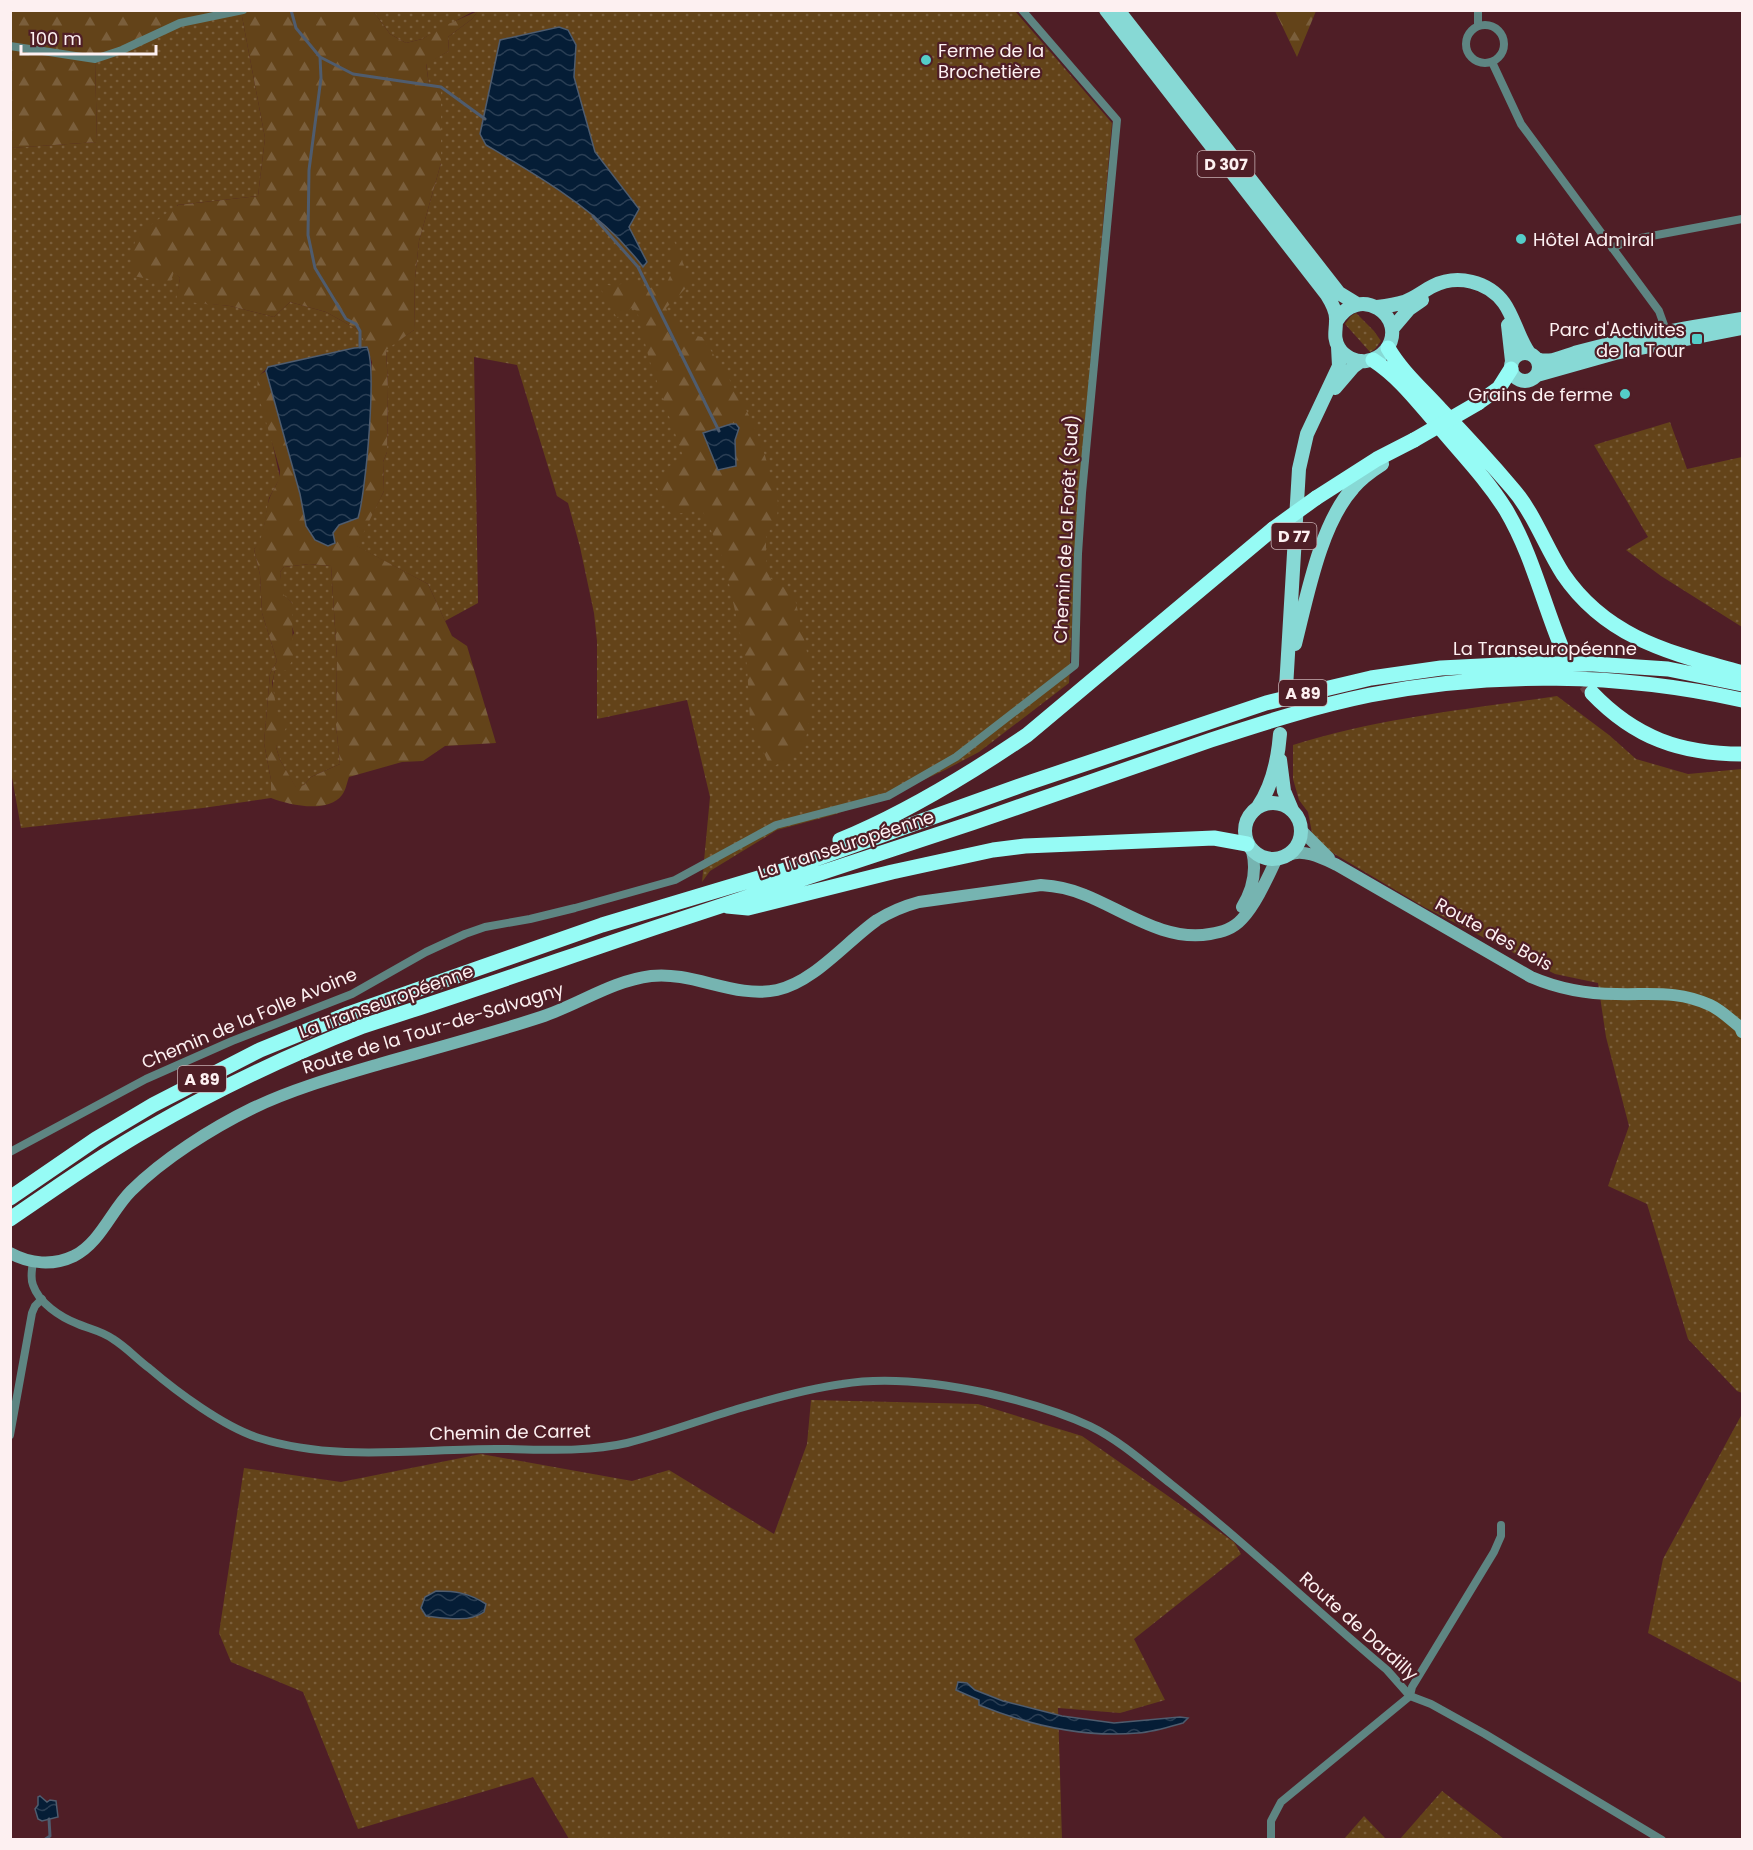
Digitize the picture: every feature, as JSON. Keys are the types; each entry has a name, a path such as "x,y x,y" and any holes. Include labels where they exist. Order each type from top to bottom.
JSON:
{"highway":[{"path":"1388,348 1403,371 1514,489 1563,574 1586,603 1614,626 1640,640 1689,658 1743,673"},
{"path":"1367,361 1387,369 1402,383 1484,477 1507,512 1522,543 1561,646"},
{"path":"782,871 804,855 904,811 1027,735 1273,529 1377,459 1415,442 1479,405 1499,388 1512,365"},
{"name":"La Transeuropéenne","path":"10,1198 96,1139 153,1105 260,1050 368,1007 602,925 782,871 1025,784 1266,703 1371,678 1441,668 1520,664 1593,664 1668,669 1743,684"},
{"name":"La Transeuropéenne","path":"10,1219 82,1169 190,1105 308,1048 363,1026 1310,709 1369,695 1460,683 1564,678 1681,688 1743,700"},
{"path":"1592,693 1623,722 1663,742 1694,751 1743,754"},
{"path":"722,905 748,908 892,872 993,850 1025,846 1214,837 1250,847"}],"main road":[{"name":"D 307","path":"1106,10 1318,281 1334,309 1336,322"},
{"name":"D 307","path":"1118,10 1339,293 1357,304"},
{"path":"1377,308 1406,301 1446,281 1481,284 1506,305 1516,330 1540,367 1537,375"},
{"path":"1392,329 1409,309 1440,290 1468,287 1479,291 1490,298 1504,317 1511,337 1514,375 1522,380"},
{"path":"1357,304 1377,308 1387,316 1392,329 1388,348 1384,353 1367,361 1350,358 1338,347 1334,334 1336,322 1345,310 1357,304"},
{"path":"1479,405 1522,380 1530,380 1537,375 1668,336 1743,319"},
{"path":"1512,365 1521,353 1550,361 1612,343 1743,328"},
{"name":"D 77","path":"1286,688 1299,469 1307,434 1339,366 1338,347"},
{"name":"D 77","path":"1322,403 1357,363 1367,361"},
{"path":"1287,672 1306,599 1335,515 1364,476 1415,442"},
{"path":"1258,807 1276,803 1292,810 1298,816 1302,831 1297,847 1282,858 1267,859 1250,847 1245,827 1247,819 1258,807 1269,787 1280,742 1284,791 1292,810"}],"street":[{"path":"10,46 95,59 122,50 180,23 243,10"},
{"name":"Chemin de La Forêt (Sud)","path":"575,909 675,880 776,825 888,796 956,757 1075,665 1082,493 1117,120 1022,10"},
{"path":"1478,26 1479,10"},
{"path":"1478,26 1496,28 1503,37 1504,49 1492,62 1474,60 1467,51 1466,39 1478,26"},
{"path":"1492,62 1521,124 1659,311 1668,336"},
{"path":"1612,248 1630,240 1743,219"},
{"name":"Route des Bois","path":"1302,831 1337,865"},
{"path":"1209,934 1236,915 1248,897 1255,867 1250,847"},
{"name":"Route des Bois","path":"1282,858 1299,852 1337,865 1531,977 1550,985 1581,993 1654,992 1672,994 1712,1006 1740,1027 1743,1032"},
{"name":"Route de la Tour-de-Salvagny","path":"10,1253 33,1262 60,1261 86,1250 130,1192 189,1146 253,1108 312,1083 543,1017 637,978 673,976 735,989 764,992 778,990 802,980 879,919 903,907 919,902 1041,885 1058,886 1084,894 1164,931 1179,935 1222,932 1242,919 1282,858"},
{"name":"Chemin de la Folle Avoine","path":"10,1152 146,1079 251,1033 352,994 426,952 465,934 485,927 575,909"},
{"path":"10,1435 32,1313 42,1299 33,1284 33,1262"},
{"name":"Chemin de Carret","path":"42,1299 56,1313 78,1324 99,1330 117,1341 149,1369 223,1420 255,1437 330,1453 495,1449 579,1450 622,1444 660,1434 798,1392 844,1383 882,1381 920,1383 1015,1400 1093,1427 1116,1442"},
{"name":"Route de Dardilly","path":"1116,1442 1221,1524 1387,1670 1410,1696 1431,1704 1485,1734 1662,1839"},
{"path":"1271,1839 1271,1821 1281,1802 1410,1696 1412,1687 1494,1552 1501,1536 1501,1526"}],"green space":[{"path":"11,11 241,11 180,23 95,59 97,142 11,148"},
{"path":"241,11 265,138 258,196 177,205 174,271 180,278 177,300 230,306 274,317 290,302 326,312 360,331 367,347 268,367 258,377 280,478 269,498 262,540 254,549 260,575 262,613 277,661 270,674 264,743 271,780 271,798 203,808 21,828 10,766 10,148 97,142 95,59 180,23"},
{"path":"241,11 373,11 390,34 406,43 422,39 478,11 472,19 448,37 449,51 426,64 429,85 441,87 441,163 419,241 415,278 414,330 386,350 388,387 387,452 383,462 384,491 357,546 428,584 452,636 467,646 496,743 445,746 423,761 402,762 349,777 342,795 336,801 318,806 298,805 271,798 271,780 264,743 270,674 277,661 262,613 260,575 254,549 263,531 268,504 280,470 257,391 258,376 266,371 300,494 306,526 333,533 339,525 358,518 372,362 360,331 326,312 290,302 274,317 230,306 176,301 180,278 174,272 170,283 133,276 131,255 137,235 178,205 258,196 265,138","holes":["309,564 331,566 337,658 336,725 340,764 311,777 304,785 296,787 280,760 276,747 287,726 278,716 272,683 275,670 287,670 293,659 292,603 283,594 280,572 284,567"]},
{"path":"373,11 474,11 422,39 406,43 390,34"},
{"path":"478,11 1015,11 1112,123 1078,504 1069,683 979,752 891,795 833,815 777,830 710,871 702,882 710,797 687,700 597,719 597,641 594,613 580,547 568,503 557,496 517,365 474,357 478,603 445,621 428,584 356,546 384,491 383,462 387,452 388,387 386,349 414,330 415,278 419,241 441,163 441,87 429,85 426,63 449,51 448,37 472,19"},
{"path":"1275,11 1316,11 1297,57"},
{"path":"673,238 691,283 666,308 672,320 680,328 702,337 734,387 760,440 771,479 776,484 778,505 775,522 766,535 766,566 770,578 794,594 811,670 810,717 804,749 770,767 750,720 747,665 724,561 702,509 672,515 656,486 666,469 683,456 649,359 637,311 631,308 617,318 598,284 617,286 624,282 631,282 649,288 666,285 673,269"},
{"path":"1356,313 1381,341 1370,352 1345,324"},
{"path":"1670,422 1687,469 1742,457 1742,627 1661,576 1626,550 1648,537 1594,445"},
{"path":"309,564 331,566 337,658 336,725 340,764 311,777 304,785 296,788 280,760 276,747 279,731 273,681 278,662 294,633 291,623 292,603 282,594 280,572 284,567"},
{"path":"1557,696 1609,735 1636,759 1688,774 1742,769 1742,1393 1737,1391 1688,1339 1647,1204 1608,1186 1629,1126 1606,1037 1598,983 1555,974 1424,907 1326,849 1312,833 1308,812 1299,800 1293,779 1293,745 1391,721"},
{"path":"811,1400 978,1404 1082,1436 1234,1542 1241,1554 1134,1639 1165,1700 1120,1713 1058,1708 1062,1839 569,1839 533,1777 358,1829 303,1692 231,1662 219,1633 244,1468 341,1482 481,1454 632,1481 669,1470 774,1534 807,1444"},
{"path":"1742,1414 1742,1683 1648,1633 1663,1559"},
{"path":"1442,1791 1504,1839 1400,1839"},
{"path":"1364,1816 1386,1839 1344,1839"}],"water":[{"path":"559,27 568,30 576,45 574,77 595,152 639,209 629,227 647,262 643,267 604,225 556,188 486,145 480,134 500,40"},
{"path":"367,347 370,359 371,403 361,504 358,518 339,525 333,533 335,543 328,546 315,540 306,526 300,494 266,371 268,367"},
{"path":"736,424 739,428 735,440 736,466 718,470 703,433"},
{"path":"436,1591 456,1592 474,1597 486,1604 484,1612 464,1619 426,1616 421,1608 425,1597"},
{"path":"958,1682 967,1683 975,1690 1003,1701 1062,1716 1114,1723 1188,1718 1183,1723 1144,1732 1098,1734 1078,1732 1017,1719 979,1705 979,1700 956,1690"},
{"path":"40,1796 47,1802 56,1801 58,1817 42,1821 38,1819 35,1809"}],"waterway":[{"path":"291,10 296,28 320,57 321,78 309,170 308,235 315,268 346,319 356,324 360,331 360,347"},
{"path":"320,57 353,74 441,87 485,119"},
{"path":"593,216 638,267 719,431"},
{"path":"44,1840 50,1836 49,1819"}],"tunnel":[{"path":"1561,646 1589,689"}],"place":[{"name":"Ferme de la Brochetière","path":"926,60"},
{"name":"Hôtel Admiral","path":"1521,239"},
{"name":"Parc d'Activites de la Tour","path":"1697,339"},
{"name":"Grains de ferme","path":"1625,394"}]}
